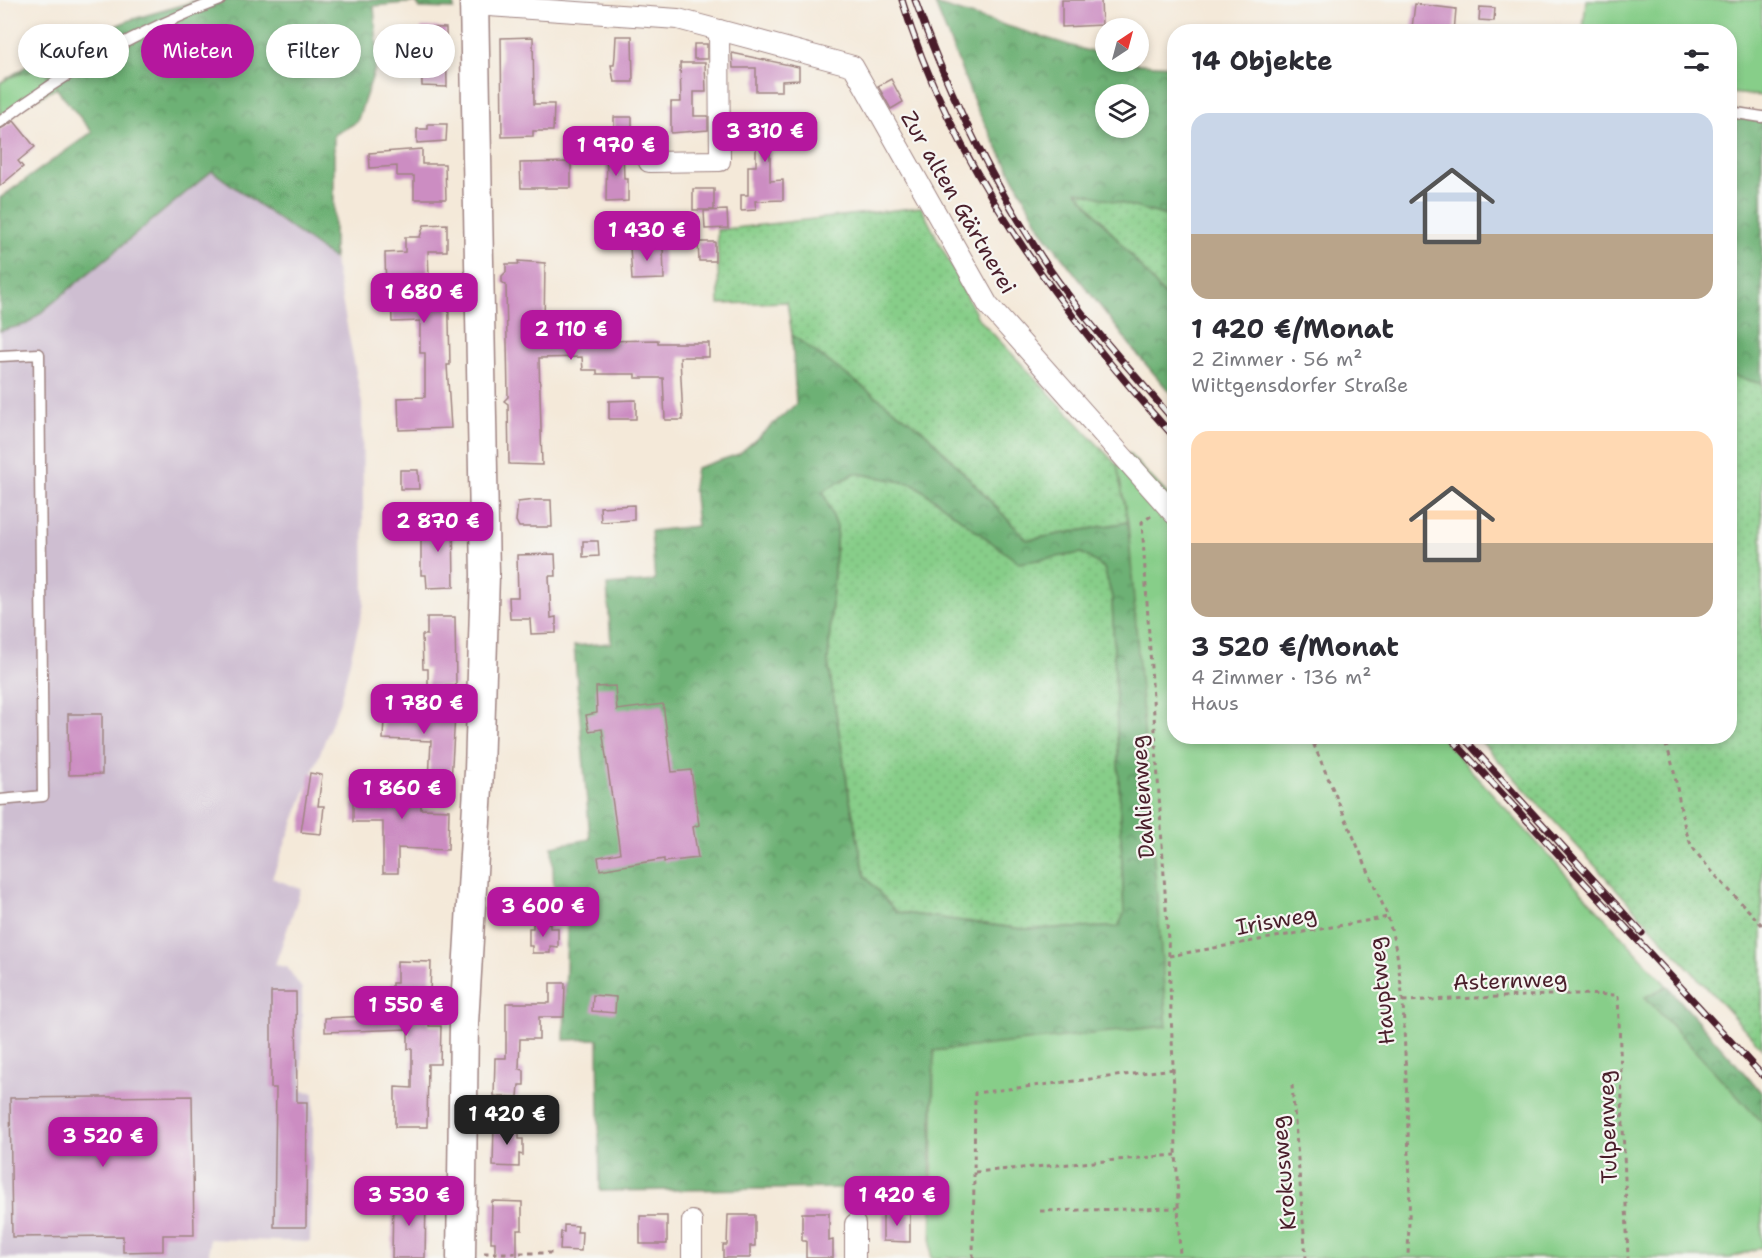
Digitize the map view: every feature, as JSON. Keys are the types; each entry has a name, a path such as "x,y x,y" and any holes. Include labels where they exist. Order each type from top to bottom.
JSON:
{"street":[{"name":"Zur alten Gärtnerei","path":"474,2 678,19 853,66 988,304 1167,506"},
{"path":"461,1258 464,1023 478,783 485,575 474,2"},
{"path":"649,162 720,161 719,30"},
{"path":"692,1221 692,1258"},
{"path":"855,1224 855,1258"}],"lane":[{"path":"0,122 82,64 132,37 220,0"},
{"path":"1737,113 1762,117"},
{"path":"0,356 39,354 43,796 0,800"}],"path":[{"name":"Dahlienweg","path":"1142,522 1169,956 1180,1258"},
{"name":"Hauptweg","path":"1313,744 1388,917 1397,954 1402,1001 1410,1182 1408,1258"},
{"path":"1666,744 1671,753 1677,800 1691,844 1762,925"},
{"name":"Irisweg","path":"1169,956 1388,917"},
{"name":"Asternweg","path":"1402,1001 1573,994 1618,995"},
{"name":"Tulpenweg","path":"1618,995 1628,1258"},
{"path":"973,1258 975,1093 1174,1069"},
{"name":"Krokusweg","path":"1292,1085 1306,1258"},
{"path":"975,1172 1176,1155"},
{"path":"1040,1211 1177,1208"},
{"path":"496,1252 554,1253"}],"shaded area":[{"path":"212,171 334,259 362,403 364,604 340,701 272,878 301,889 275,965 287,967 302,989 302,1091 314,1092 310,1242 209,1239 209,1258 0,1258 0,331 27,324"}],"green space":[{"path":"199,0 454,0 454,9 420,8 416,2 374,6 373,75 357,122 334,135 334,259 212,171 27,324 0,331 0,198 92,132 56,88 0,117 0,83 18,72 18,78 129,78 129,24 120,24"},
{"path":"1586,0 1762,0 1762,96 1737,94 1737,24 1584,24"},
{"path":"935,4 1095,53 1095,72 1149,72 1149,65 1167,66 1167,216 1077,191 1167,299 1167,389 1137,354 1042,231 977,109"},
{"path":"18,75 18,78 50,78 57,88 0,117 0,83"},
{"path":"1737,111 1762,116 1762,384 1737,377"},
{"path":"1076,190 1167,216 1167,299"},
{"path":"921,207 978,318 1117,465 1128,522 1027,540 926,433 792,335 787,302 719,304 717,230"},
{"path":"792,335 926,433 1027,540 1128,522 1167,1026 934,1051 930,1187 600,1191 598,1039 564,1040 568,893 554,894 552,846 590,839 574,646 611,643 607,585 655,581 651,531 697,526 693,487 696,468 739,454 796,404","holes":["855,473 914,484 1019,563 1082,553 1104,568 1112,597 1124,914 1118,927 1022,929 896,912 865,876 849,795 828,662 837,527 823,491"]},
{"path":"1737,377 1762,384 1762,1048 1483,744 1737,744"},
{"path":"1128,453 1167,494 1167,744 1447,744 1667,986 1645,997 1762,1123 1762,1247 1730,1258 931,1258 934,1051 1167,1026 1128,522 1117,465"},
{"path":"855,473 914,484 1019,562 1082,553 1104,568 1112,597 1124,914 1118,927 1023,929 896,912 864,876 828,662 837,527 823,491"},
{"path":"1667,986 1762,1093 1762,1123 1645,997"}],"building":[{"path":"1062,0 1101,0 1102,18 1095,18 1095,25 1062,27"},
{"path":"1415,4 1456,9 1455,24 1412,24"},
{"path":"1480,7 1495,8 1494,21 1479,20"},
{"path":"616,36 632,36 633,82 614,82 611,65 614,65"},
{"path":"533,37 534,104 554,104 553,131 533,131 533,136 502,137 501,38"},
{"path":"694,44 707,44 707,59 694,59"},
{"path":"732,53 799,67 799,80 782,81 782,91 756,91 756,68 733,68"},
{"path":"680,63 705,63 706,92 694,92 694,116 708,116 708,130 671,133 671,102 681,102"},
{"path":"422,78 447,78 447,87 422,86"},
{"path":"891,79 903,102 891,109 878,86"},
{"path":"756,116 780,116 780,127 792,127 793,141 779,141 779,149 770,149 770,181 783,180 783,200 755,201 756,210 741,211 741,195 748,195 748,166 756,166"},
{"path":"614,117 632,117 632,142 614,142"},
{"path":"14,121 35,147 18,161 23,167 0,186 0,129"},
{"path":"428,124 447,124 446,141 417,143 417,129 428,129"},
{"path":"607,148 623,148 624,179 628,179 628,201 606,202"},
{"path":"422,149 422,164 445,164 446,199 414,199 414,176 397,176 397,166 370,168 369,153"},
{"path":"571,162 571,188 521,188 520,163"},
{"path":"693,189 714,189 714,210 693,210"},
{"path":"727,210 728,228 705,229 704,211"},
{"path":"447,224 447,251 428,251 429,277 448,277 450,365 447,365 451,428 399,430 398,398 425,397 425,353 420,353 420,321 392,322 391,293 386,293 385,253 405,252 405,237 420,237 424,225"},
{"path":"698,242 715,242 715,261 699,261"},
{"path":"663,245 664,279 632,280 630,246"},
{"path":"518,261 545,263 544,327 547,327 547,342 658,340 658,343 709,343 709,357 680,357 683,420 665,420 663,378 635,378 635,374 597,374 597,370 583,370 582,357 539,358 542,465 509,464 508,404 504,401 508,397 506,285 502,282 502,276 506,272 506,264 519,264"},
{"path":"636,400 636,419 609,419 609,401"},
{"path":"400,470 418,470 419,489 400,489"},
{"path":"551,500 552,527 519,527 516,521 518,502"},
{"path":"634,505 634,520 601,522 600,507"},
{"path":"453,519 454,587 427,588 426,575 421,575 421,532 425,532 425,520"},
{"path":"583,541 598,541 599,556 583,557"},
{"path":"555,554 556,576 549,576 551,618 556,617 556,633 531,634 530,619 510,619 509,597 518,597 517,555"},
{"path":"427,617 455,617 456,686 428,686 428,669 423,669 422,635 427,635"},
{"path":"615,686 617,710 663,704 672,772 691,770 699,825 693,827 698,858 664,862 664,859 600,870 598,857 620,853 602,729 589,731 586,715 597,713 596,687"},
{"path":"385,698 399,699 398,712 455,715 451,781 429,780 431,741 383,739"},
{"path":"68,714 102,714 102,774 69,775"},
{"path":"310,773 322,775 318,806 324,806 321,834 301,832"},
{"path":"397,782 421,782 421,809 449,810 448,850 398,848 398,873 383,873 383,822 353,822 353,788 397,787"},
{"path":"533,923 550,923 550,928 558,928 558,947 550,946 550,953 532,953 532,946 529,946 529,928 533,928"},
{"path":"397,961 431,962 429,1026 441,1026 440,1064 428,1064 427,1127 395,1127 395,1087 412,1088 412,1048 408,1049 408,1029 325,1032 325,1018 392,1015 392,983 397,983"},
{"path":"550,983 565,983 564,1017 539,1017 539,1039 520,1039 519,1069 524,1070 524,1085 519,1085 518,1097 494,1096 495,1058 506,1058 506,1003 550,1003"},
{"path":"271,992 296,992 297,1102 307,1102 306,1227 274,1227 276,1088 271,1088"},
{"path":"593,995 616,997 615,1013 592,1011"},
{"path":"192,1096 194,1235 163,1235 163,1251 123,1252 123,1236 12,1237 10,1098"},
{"path":"494,1125 519,1125 519,1139 523,1139 523,1155 519,1154 519,1167 493,1166"},
{"path":"393,1196 426,1197 425,1258 392,1258"},
{"path":"492,1201 522,1202 522,1230 517,1230 517,1258 495,1258 495,1242 491,1242"},
{"path":"802,1213 829,1213 829,1241 833,1240 833,1258 806,1258 806,1241 802,1241"},
{"path":"883,1213 910,1213 910,1242 883,1241"},
{"path":"728,1215 755,1215 755,1246 750,1246 750,1258 723,1258 723,1245 727,1245"},
{"path":"640,1216 667,1216 667,1244 640,1244"},
{"path":"564,1225 578,1226 577,1232 582,1232 581,1251 560,1250 561,1232 564,1232"}],"railway":[{"path":"902,0 923,61 949,120 1014,233 1090,338 1167,429"},
{"path":"915,0 940,65 969,128 1001,190 1037,250 1068,295 1167,413"},
{"path":"1456,744 1762,1075"},
{"path":"1469,744 1642,933"}]}
